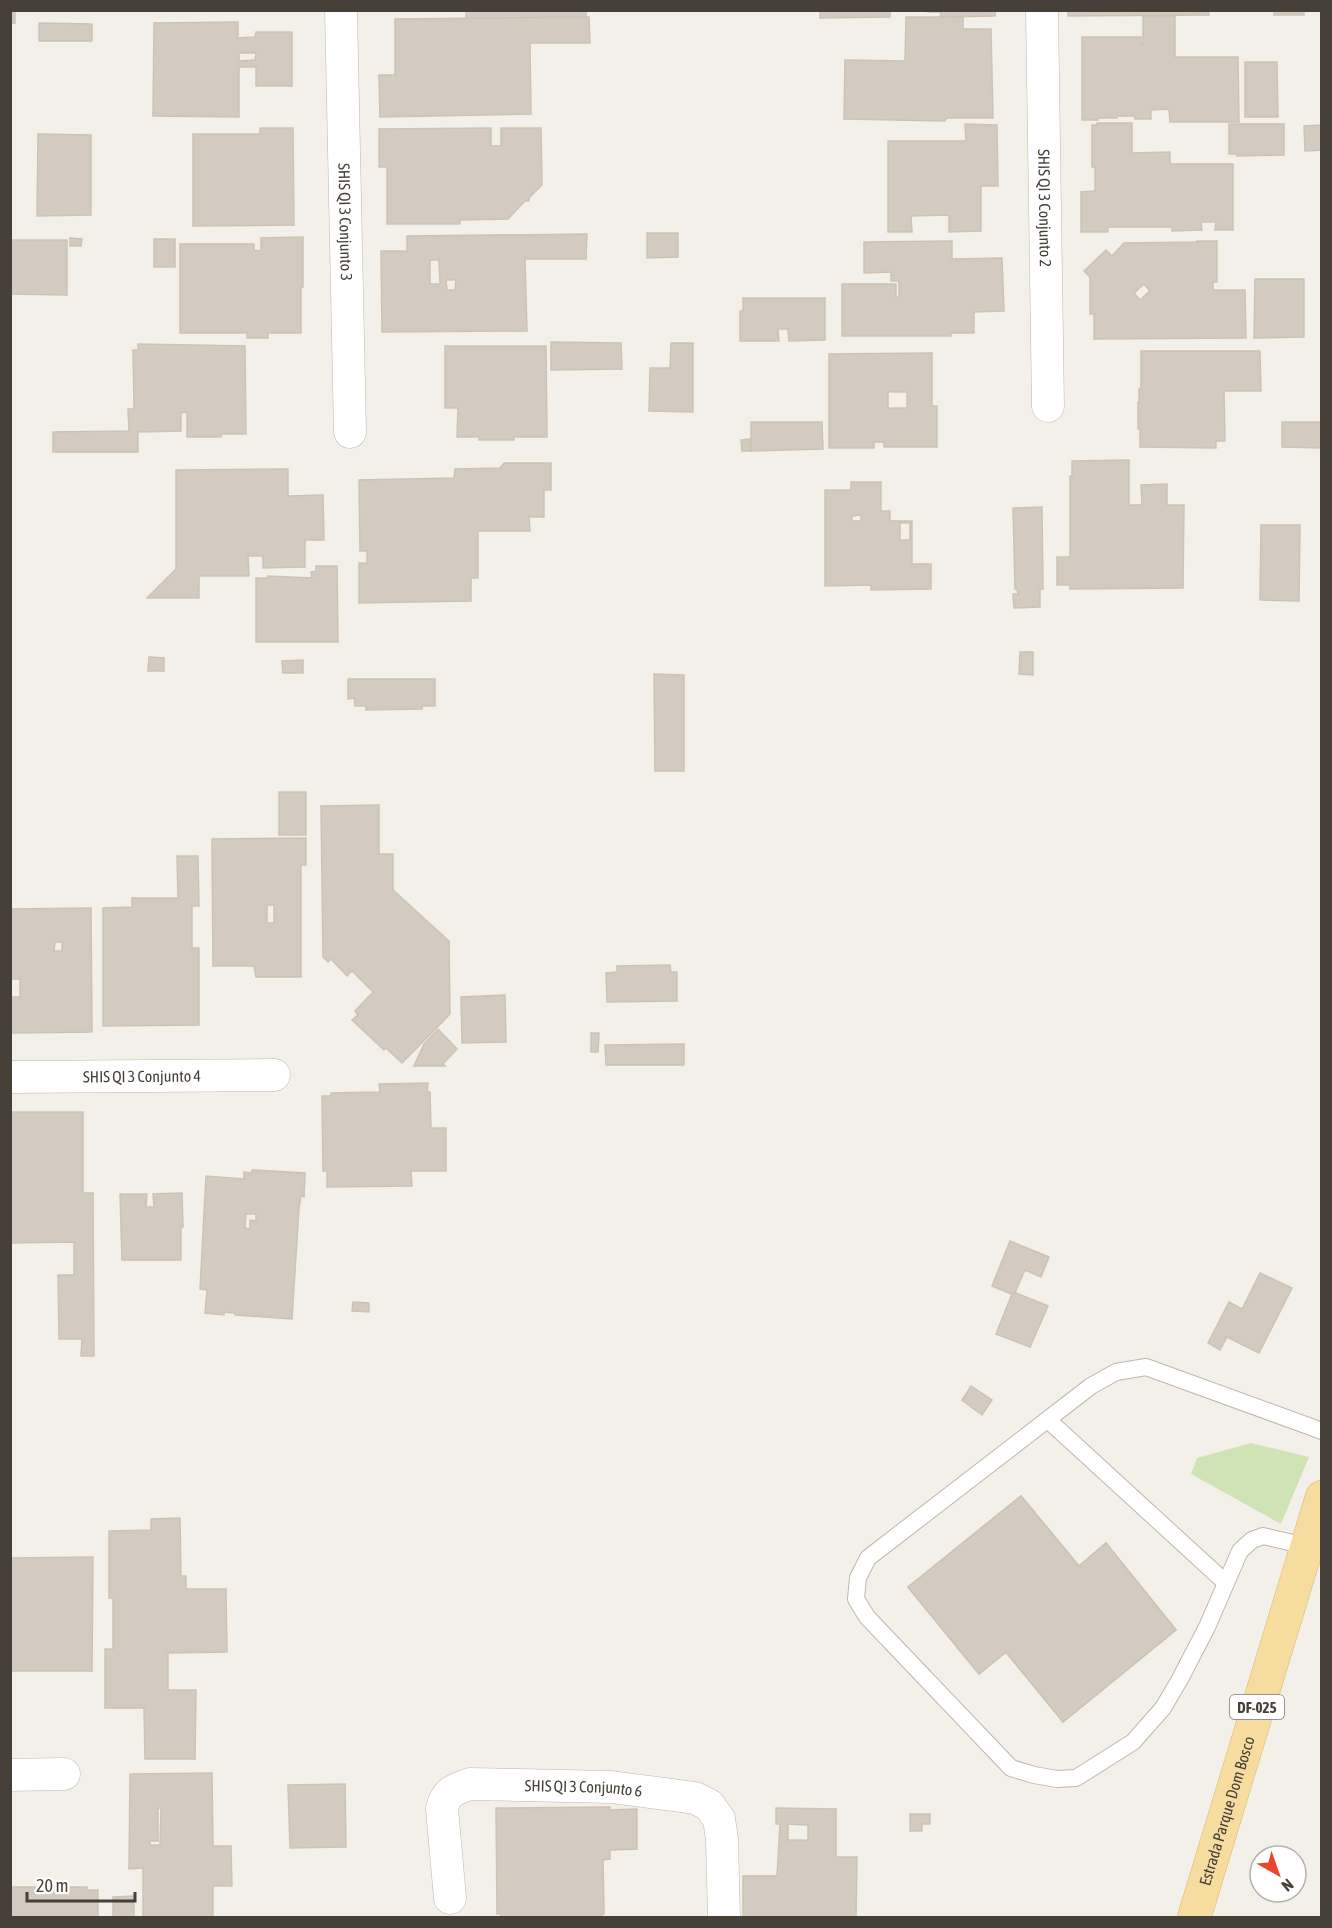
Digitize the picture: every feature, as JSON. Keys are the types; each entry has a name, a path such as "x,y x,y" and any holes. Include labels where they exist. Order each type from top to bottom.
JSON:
{"main road":[{"name":"Estrada Parque Dom Bosco","path":"1194,1917 1314,1549 1322,1497"}],"street":[{"name":"SHIS QI 3 Conjunto 3","path":"341,10 350,432"},
{"name":"SHIS QI 3 Conjunto 2","path":"1042,10 1048,406"},
{"name":"SHIS QI 3 Conjunto 4","path":"10,1077 273,1075"},
{"path":"10,1775 64,1774"},
{"name":"SHIS QI 3 Conjunto 6","path":"450,1898 442,1809 445,1798 454,1790 470,1784 611,1787 695,1798 709,1805 719,1819 722,1839 724,1917"}],"lane":[{"path":"1314,1549 1263,1536 1252,1540 1240,1551 1207,1627 1163,1708 1132,1742 1076,1778 1057,1779 1011,1768 867,1617 856,1599 858,1578 868,1558 1091,1386 1116,1372 1146,1367 1322,1431"},
{"path":"1048,1420 1226,1583"}],"green space":[{"path":"1251,1443 1309,1457 1281,1524 1191,1474 1197,1458"}],"building":[{"path":"466,10 586,10 586,18 466,19"},
{"path":"820,10 890,10 890,17 820,18"},
{"path":"928,10 996,10 995,16 940,17 941,12 928,12"},
{"path":"1068,10 1208,10 1209,15 1068,16"},
{"path":"1274,10 1304,10 1304,15 1274,15"},
{"path":"10,13 15,13 15,23 10,23"},
{"path":"1143,16 1175,16 1175,57 1238,57 1239,122 1170,122 1169,109 1151,110 1151,119 1117,116 1117,118 1082,120 1082,37 1141,37 1141,44 1143,44"},
{"path":"589,17 590,43 530,43 531,114 380,117 379,75 395,75 395,19"},
{"path":"906,17 963,17 963,29 991,29 993,118 947,118 945,121 844,119 845,60 905,61"},
{"path":"238,22 238,38 255,37 256,32 292,32 292,86 256,86 256,67 239,67 239,117 153,116 154,23","holes":["239,53 256,53 255,60 239,61"]},
{"path":"39,23 92,24 92,41 39,41"},
{"path":"1245,62 1277,62 1278,117 1245,117"},
{"path":"1097,123 1132,123 1132,153 1170,152 1170,164 1233,164 1233,230 1215,230 1216,222 1201,222 1202,230 1172,231 1172,227 1108,227 1108,232 1081,232 1081,192 1095,191 1095,167 1092,167 1092,125 1097,125"},
{"path":"965,124 997,125 998,186 981,186 981,231 949,232 949,215 911,216 912,232 888,232 888,141 966,141"},
{"path":"1229,124 1284,124 1284,155 1237,156 1238,154 1229,154"},
{"path":"1322,125 1322,150 1305,151 1304,126"},
{"path":"260,128 293,128 294,225 193,226 193,134 260,134"},
{"path":"491,128 491,146 501,146 501,128 541,128 542,185 529,198 529,201 525,201 508,219 460,220 460,224 387,224 387,167 379,167 379,129"},
{"path":"38,134 91,135 91,215 37,216"},
{"path":"647,233 678,233 678,257 647,258"},
{"path":"587,234 586,259 525,259 527,331 382,332 381,251 407,251 407,236","holes":["430,260 439,260 440,284 430,284","446,280 456,280 455,290 447,290"]},
{"path":"303,237 301,333 268,333 268,338 247,338 247,333 180,333 180,244 254,244 254,250 261,251 261,238"},
{"path":"70,238 82,239 81,246 70,246"},
{"path":"154,239 175,239 175,267 154,267"},
{"path":"10,240 67,240 67,295 10,294"},
{"path":"952,241 952,259 1002,258 1004,311 974,312 974,333 951,333 951,336 842,336 842,284 896,284 896,298 899,297 899,281 891,281 891,272 864,273 864,242"},
{"path":"1217,241 1217,282 1213,282 1213,290 1245,290 1246,338 1094,339 1094,314 1090,314 1090,277 1084,271 1106,250 1112,256 1124,243","holes":["1144,284 1150,291 1140,300 1134,293"]},
{"path":"1255,279 1304,279 1304,337 1254,338"},
{"path":"743,298 825,298 825,340 789,341 788,329 778,329 779,341 740,341 740,311 743,311"},
{"path":"551,342 621,343 622,369 551,370"},
{"path":"671,343 693,343 693,412 649,411 650,368 670,368"},
{"path":"138,344 245,346 246,434 187,437 187,412 181,413 181,431 138,432 138,452 53,452 53,432 129,431 128,409 134,409 133,350 138,350"},
{"path":"445,346 546,346 547,437 479,440 479,437 457,437 458,408 445,408"},
{"path":"1141,351 1260,351 1261,391 1224,391 1225,441 1216,441 1216,448 1140,447 1138,402 1141,388"},
{"path":"932,353 932,406 937,406 937,447 884,447 884,442 874,442 874,448 829,448 829,354","holes":["888,392 907,392 907,408 888,408"]},
{"path":"751,422 822,422 823,449 751,451"},
{"path":"1282,422 1322,422 1322,448 1282,447"},
{"path":"750,439 751,451 742,451 741,440"},
{"path":"1129,460 1129,505 1142,505 1141,485 1167,484 1167,505 1184,505 1183,588 1070,589 1070,585 1057,585 1057,557 1070,557 1072,461"},
{"path":"504,463 551,463 551,490 544,490 544,517 529,517 530,531 478,531 478,578 471,578 471,601 359,603 359,563 367,563 367,551 360,551 359,480 454,478 455,469 500,468"},
{"path":"288,469 288,496 323,495 324,540 305,540 305,567 263,568 263,556 248,556 249,576 199,576 199,598 147,598 176,569 176,470"},
{"path":"851,482 881,482 881,511 890,511 890,521 912,521 912,564 931,564 931,589 871,590 871,585 825,586 825,490 851,490","holes":["861,515 861,521 852,521 852,516","900,523 910,523 910,540 900,540"]},
{"path":"1042,507 1043,589 1040,589 1040,607 1014,608 1013,594 1018,594 1015,589 1013,508"},
{"path":"1261,525 1300,525 1299,601 1260,600"},
{"path":"316,566 337,566 338,642 256,642 256,578 268,578 268,576 312,578 311,572 316,571"},
{"path":"1020,652 1033,652 1033,675 1019,674"},
{"path":"149,657 164,658 164,671 148,671"},
{"path":"303,660 303,673 283,673 282,661"},
{"path":"654,674 684,675 684,771 655,771"},
{"path":"348,679 435,679 435,706 422,706 422,709 366,710 366,706 355,706 354,698 348,699"},
{"path":"279,792 306,792 306,835 279,835"},
{"path":"379,805 379,854 393,854 393,890 449,941 450,1014 402,1063 386,1048 384,1050 352,1020 358,1015 355,1011 373,992 352,971 347,976 331,959 328,962 323,957 321,806"},
{"path":"306,838 306,865 301,865 301,977 256,977 254,966 213,966 212,839","holes":["267,905 274,905 274,923 267,923"]},
{"path":"177,856 198,856 199,906 192,906 192,948 199,948 199,1025 103,1026 103,908 132,907 132,898 178,898"},
{"path":"91,908 92,1032 10,1033 10,997 20,997 20,979 10,979 10,909","holes":["55,942 62,942 62,951 54,951"]},
{"path":"670,965 671,972 677,972 677,1001 607,1002 606,973 617,972 617,966"},
{"path":"505,995 506,1042 462,1043 461,997"},
{"path":"438,1029 457,1049 443,1064 445,1066 414,1066 424,1044"},
{"path":"591,1033 599,1033 598,1052 591,1052"},
{"path":"684,1044 684,1065 606,1065 605,1045"},
{"path":"428,1083 431,1128 446,1128 446,1171 411,1171 412,1186 327,1187 327,1171 323,1171 322,1096 331,1096 331,1093 380,1092 379,1084"},
{"path":"10,1112 83,1112 83,1193 93,1193 94,1356 81,1356 82,1339 59,1339 58,1275 74,1275 74,1242 10,1243"},
{"path":"252,1170 305,1173 304,1197 301,1196 299,1208 292,1319 235,1315 235,1313 224,1312 224,1315 205,1313 207,1290 200,1289 206,1176 244,1179 244,1172 252,1173","holes":["246,1214 256,1214 256,1221 250,1220 250,1229 245,1228"]},
{"path":"182,1193 181,1260 122,1260 120,1194 147,1194 146,1207 154,1207 153,1194"},
{"path":"1010,1241 1049,1257 1041,1277 1025,1270 1014,1295 992,1286"},
{"path":"1260,1273 1292,1288 1259,1353 1227,1337 1220,1350 1208,1343 1229,1302 1242,1309"},
{"path":"1016,1293 1048,1306 1030,1347 996,1334 1012,1294"},
{"path":"353,1302 369,1303 369,1312 352,1311"},
{"path":"971,1386 992,1400 982,1415 962,1400"},
{"path":"1021,1496 1079,1566 1106,1543 1176,1630 1063,1722 1006,1652 979,1674 908,1587","holes":["1062,1580 1074,1595 1025,1635 1013,1620"]},
{"path":"1021,1496 1079,1566 1106,1543 1176,1630 1063,1722 1006,1652 979,1674 908,1587"},
{"path":"180,1518 181,1576 186,1576 186,1589 226,1589 227,1652 168,1653 168,1690 196,1690 195,1759 145,1759 144,1708 105,1708 105,1649 113,1649 113,1598 109,1598 109,1531 151,1530 151,1519"},
{"path":"93,1557 92,1671 10,1671 10,1558"},
{"path":"212,1773 213,1846 231,1846 232,1886 213,1886 213,1918 143,1918 143,1868 129,1869 130,1774","holes":["158,1808 161,1808 160,1845 150,1845 150,1841 158,1841"]},
{"path":"345,1784 346,1847 290,1848 288,1785"},
{"path":"610,1807 610,1810 637,1809 637,1849 610,1850 610,1859 603,1860 604,1914 602,1918 501,1918 501,1914 497,1914 496,1808"},
{"path":"776,1808 836,1809 836,1857 857,1857 856,1918 743,1918 743,1876 777,1876 780,1824 776,1824","holes":["788,1824 808,1825 808,1840 788,1840"]},
{"path":"910,1814 930,1814 930,1824 922,1824 922,1831 910,1831"},
{"path":"10,1887 87,1887 87,1890 98,1890 98,1918 10,1918"},
{"path":"134,1896 134,1918 113,1918 113,1897"}]}
